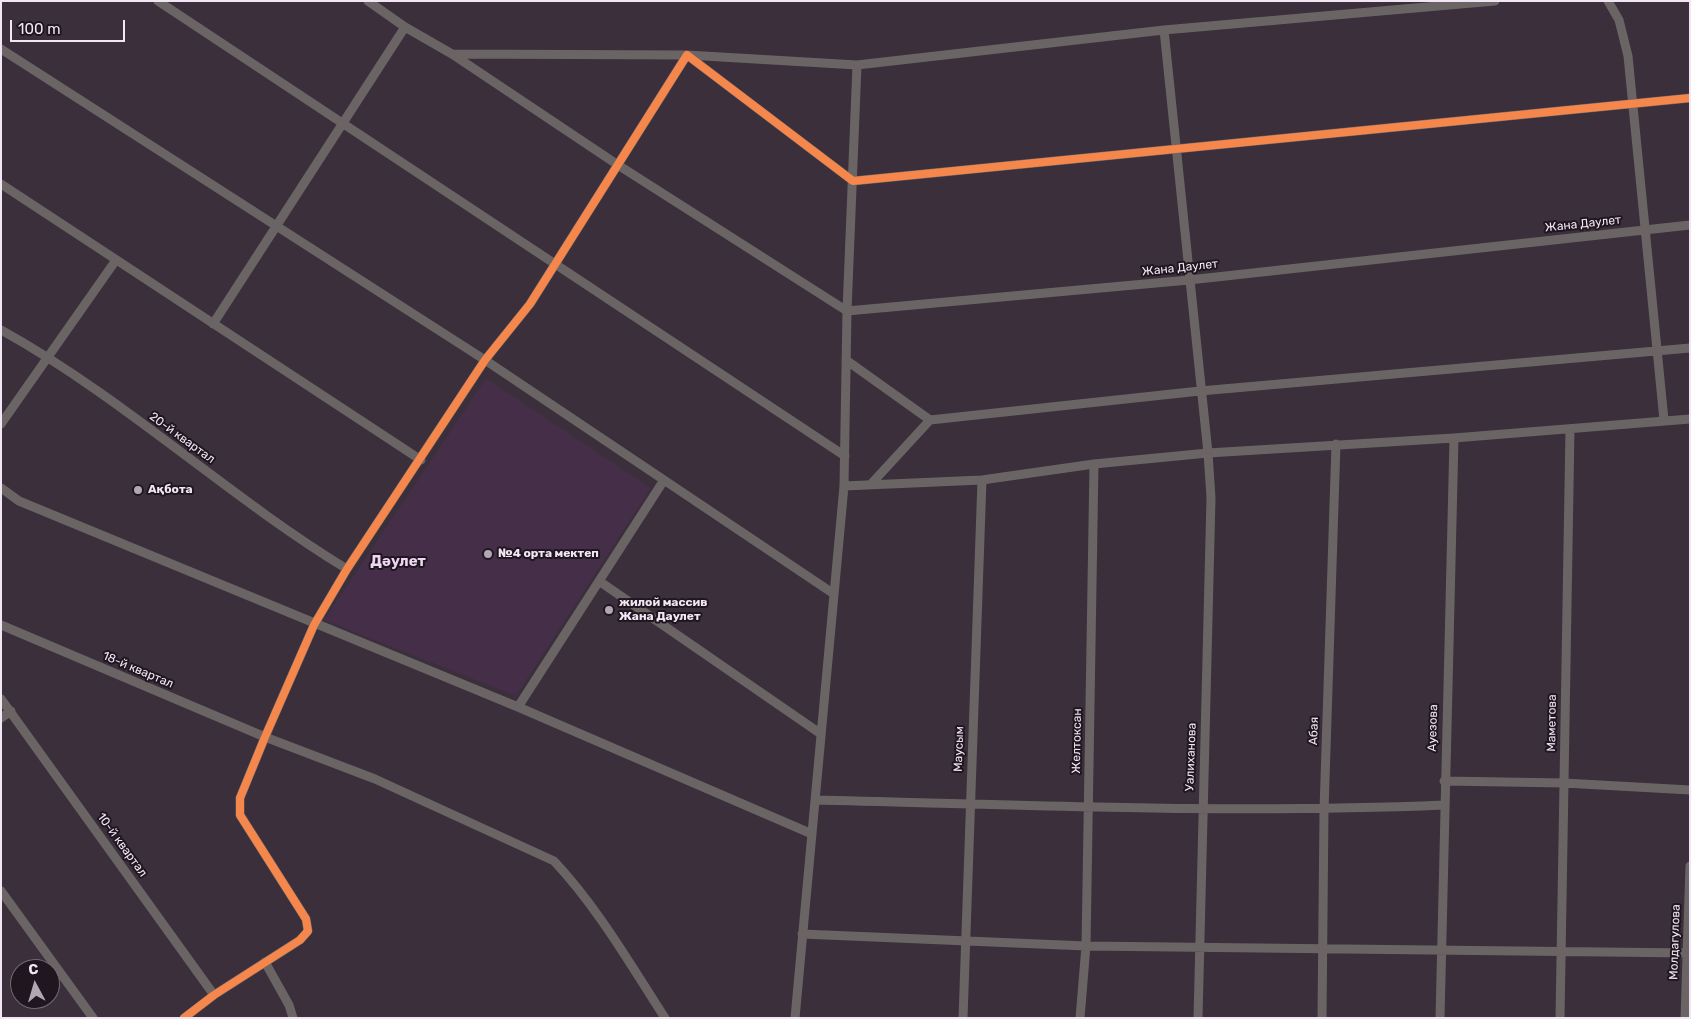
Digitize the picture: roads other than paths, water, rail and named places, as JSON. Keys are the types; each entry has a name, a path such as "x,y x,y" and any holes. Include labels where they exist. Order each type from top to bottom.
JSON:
{"street":[{"path":"158,1 845,456"},
{"path":"368,1 405,27 452,54 618,165 847,311"},
{"path":"452,54 687,55 857,65 1164,30 1495,1"},
{"path":"1608,1 1619,20 1624,37 1634,104 1664,420"},
{"path":"213,324 405,27"},
{"name":"Уалиханова","path":"1164,30 1200,391 1208,453 1211,498 1198,947 1198,1018"},
{"path":"1,49 485,360 834,594"},
{"path":"687,55 853,181 1176,147 1690,98"},
{"path":"184,1018 214,994 300,940 308,930 306,919 240,815 240,798 265,737 314,625 347,569 421,460 485,360 530,304 687,55"},
{"path":"795,1018 844,486 847,311 857,65"},
{"path":"1,184 421,460"},
{"name":"Жана Даулет","path":"847,311 1189,280 1690,225"},
{"path":"1,424 116,260"},
{"name":"20-й квартал","path":"1,330 49,356 294,534 347,569"},
{"path":"872,483 930,420 1200,391 1690,348"},
{"path":"846,360 930,420"},
{"path":"844,486 872,483 982,480 1094,464 1208,453 1454,438 1690,419"},
{"name":"Маметова","path":"1560,1018 1570,429"},
{"name":"Ауезова","path":"1440,1018 1444,780 1454,438"},
{"name":"Абая","path":"1322,1018 1324,810 1336,444"},
{"name":"Желтоксан","path":"1080,1018 1086,946 1094,464"},
{"path":"518,707 664,480"},
{"name":"Маусым","path":"963,1018 982,480"},
{"path":"1,488 18,501 314,625 518,707 812,834"},
{"path":"599,581 821,734"},
{"name":"18-й квартал","path":"1,625 265,737 375,780 554,861 572,880 611,934 665,1018"},
{"name":"10-й квартал","path":"1,699 214,994"},
{"path":"1,718 11,711"},
{"path":"1444,780 1564,783 1690,790"},
{"path":"815,800 1088,808 1324,810 1444,805"},
{"name":"Молдагулова","path":"1685,1018 1689,953 1690,866"},
{"path":"1,891 93,1018"},
{"path":"802,934 1086,946 1689,953"},
{"path":"266,962 289,1006 293,1018"}],"place":[{"name":"Ақбота","path":"138,490"},
{"name":"№4 орта мектеп","path":"488,554"},
{"name":"жилой массив Жана Даулет","path":"609,610"}],"district":[{"name":"Дәулет","path":"398,562"}]}
